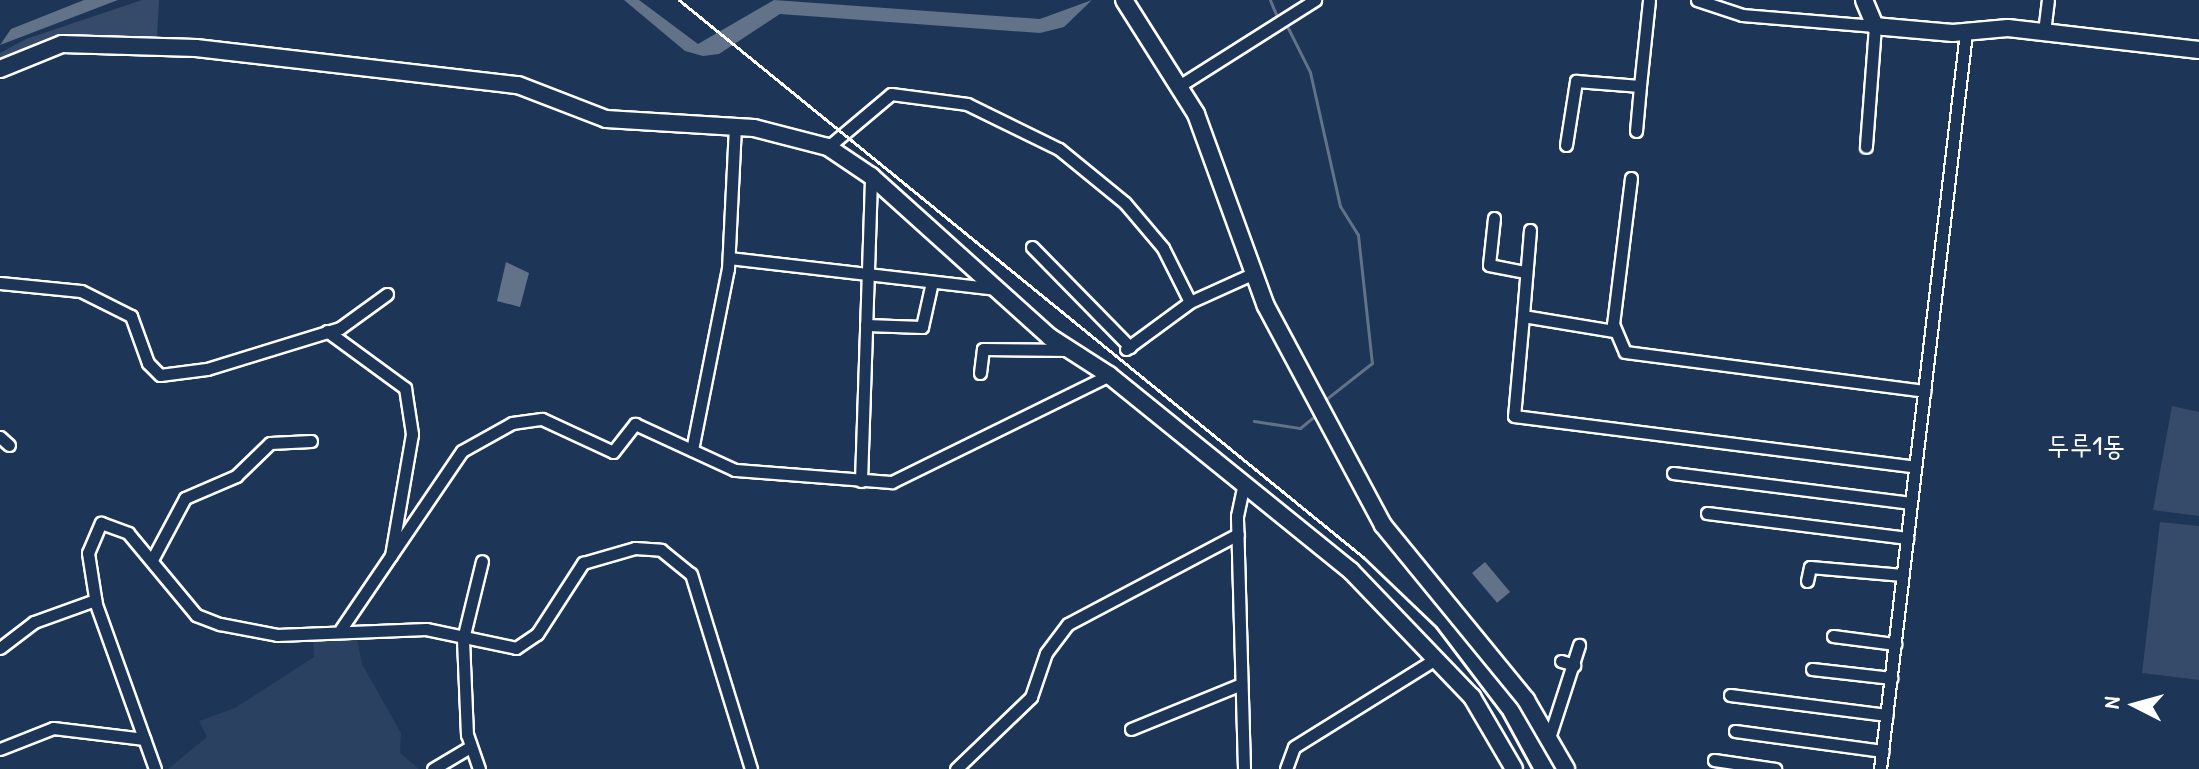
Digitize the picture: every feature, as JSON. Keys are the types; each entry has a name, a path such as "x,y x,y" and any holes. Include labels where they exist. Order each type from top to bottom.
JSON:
{"street":[{"path":"1124,0 1179,86 1206,138 1252,274 1383,525 1526,700 1566,769"},
{"path":"1179,86 1315,0"},
{"path":"1636,131 1649,0"},
{"path":"1697,0 1742,15 1966,33 2044,32 2199,50"},
{"path":"1864,0 1875,26 1866,147"},
{"path":"2044,32 2048,0"},
{"path":"1880,769 1966,33"},
{"path":"0,69 62,44 196,48 518,85 606,119 735,127 828,147 871,176 990,288 1109,375 1351,571 1472,697 1514,769"},
{"path":"1566,145 1576,81 1640,86"},
{"path":"828,147 891,94 967,104 1059,149 1125,203 1163,248 1190,302"},
{"path":"692,450 729,258 735,127"},
{"path":"861,481 871,176"},
{"path":"1631,178 1614,331 1632,355 1924,391"},
{"path":"1494,218 1489,265 1525,272"},
{"path":"1530,230 1514,416 1915,467"},
{"path":"1032,247 1128,348 1190,302 1252,274"},
{"path":"729,258 990,288"},
{"path":"866,325 922,327 932,282"},
{"path":"0,283 81,291 131,316 148,363 160,375 207,369 327,331 387,294"},
{"path":"1523,316 1614,331"},
{"path":"327,331 401,381 412,412 407,482 388,565"},
{"path":"980,373 983,349 1071,350"},
{"path":"341,629 388,565 462,451 512,423 542,419 613,452 635,424 735,470 861,481 904,479 1109,375"},
{"path":"153,558 185,498 236,476 270,443 311,441"},
{"path":"1673,473 1911,503"},
{"path":"1244,483 1238,534 1244,769"},
{"path":"1707,513 1907,538"},
{"path":"155,769 95,600 88,553 101,523 128,533 153,558 196,615 277,635 341,629 426,629 463,639 526,644 583,563 635,548 661,550 691,574 751,769"},
{"path":"963,768 1031,697 1046,653 1068,624 1238,534"},
{"path":"479,769 470,747 463,639 482,561"},
{"path":"1807,581 1810,567 1903,575"},
{"path":"0,648 34,622 95,600"},
{"path":"1833,636 1895,644"},
{"path":"1549,738 1579,645"},
{"path":"1286,769 1294,747 1437,658"},
{"path":"1561,661 1574,665"},
{"path":"1812,669 1891,678"},
{"path":"1131,729 1241,684"},
{"path":"1730,695 1887,715"},
{"path":"0,749 53,728 144,739"},
{"path":"1735,731 1883,751"},
{"path":"433,769 470,747"},
{"path":"1714,760 1775,769"}],"shaded area":[{"path":"84,0 118,0 0,45 11,29"},
{"path":"142,0 159,0 157,37 61,34 0,64 0,53 26,39"},
{"path":"624,0 639,0 698,44 774,0 1040,19 1092,0 1064,27 1040,33 780,14 719,54 703,56 685,51"},
{"path":"506,262 529,273 520,307 497,301"},
{"path":"2172,406 2199,412 2199,516 2153,510"},
{"path":"2160,522 2199,526 2199,680 2142,673"},
{"path":"1485,562 1510,592 1497,603 1472,573"},
{"path":"356,632 362,664 401,733 400,753 419,769 168,769 207,737 199,721 235,708 314,657 313,636"}],"waterway":[{"path":"1270,0 1276,14"},
{"path":"1288,28 1310,72 1340,206 1358,235 1372,363 1325,400"},
{"path":"1254,421 1300,428 1317,414"}],"railway":[{"path":"679,0 1363,557 1436,627 1502,714 1532,769"}],"district":[{"name":"두루1동","path":"2086,445"}]}
